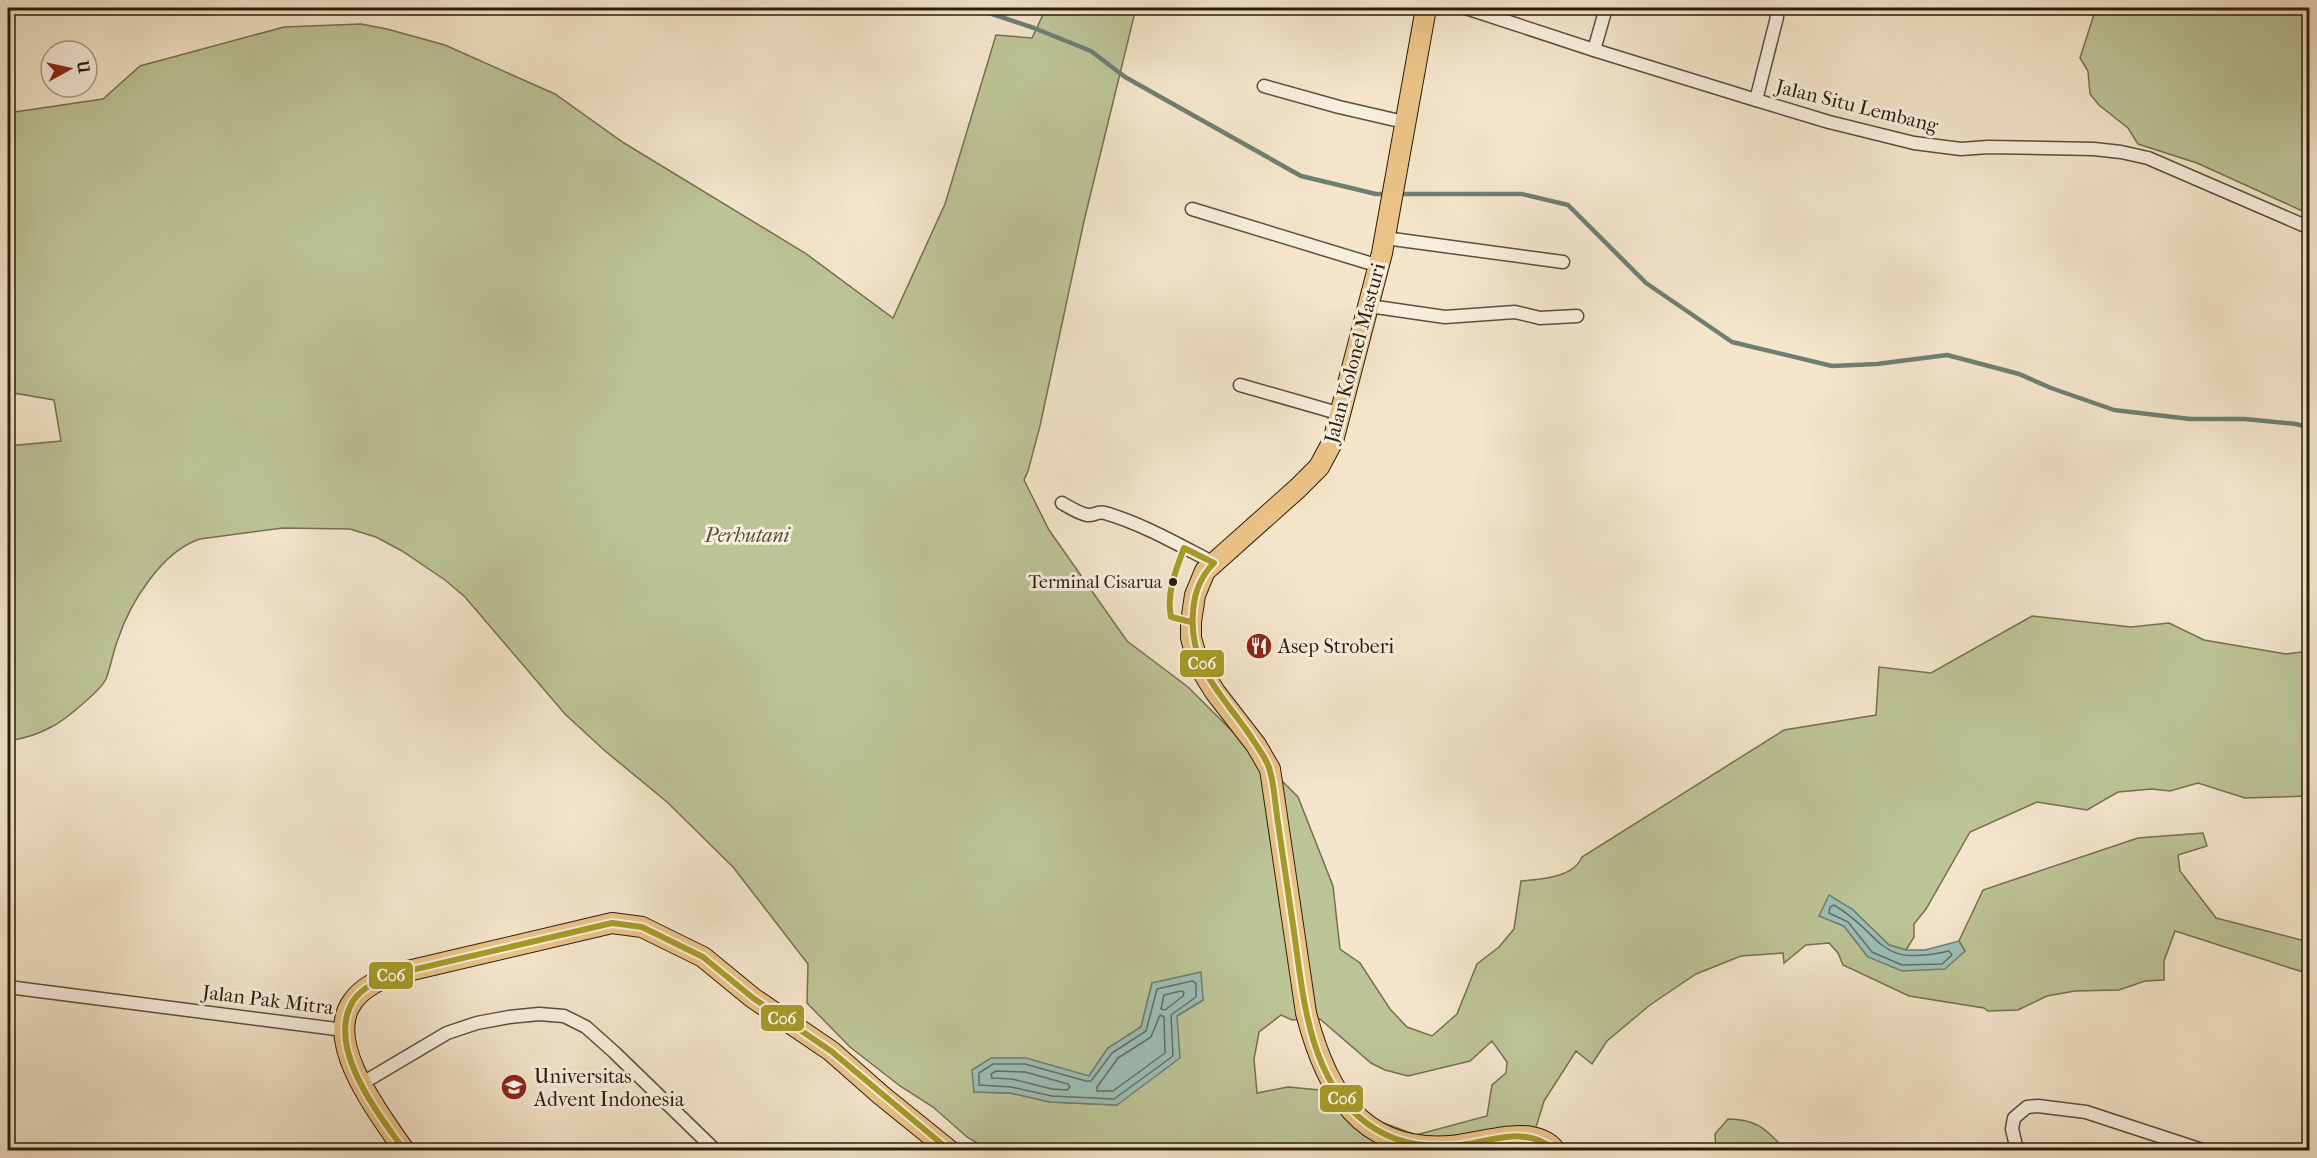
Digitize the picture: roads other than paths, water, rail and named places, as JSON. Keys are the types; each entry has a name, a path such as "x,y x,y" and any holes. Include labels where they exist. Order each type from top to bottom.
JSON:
{"main road":[{"name":"Jalan Kolonel Masturi","path":"1426,8 1379,266 1333,441 1319,467 1205,571 1195,595 1191,638 1199,666 1215,692 1256,745 1270,769 1300,986 1313,1042 1325,1070 1347,1107 1363,1123 1403,1144 1452,1146 1506,1135 1531,1138 1553,1148"},
{"path":"404,1150 361,1084 350,1057 344,1029 345,1017 352,1001 365,988 395,974 612,923 642,927 703,957 753,998 831,1051 948,1150"}],"street":[{"name":"Jalan Situ Lembang","path":"1466,8 1829,122 1937,147 2094,148 2148,158 2178,169 2310,228"},
{"path":"1594,50 1606,8"},
{"path":"1756,100 1777,17 1774,8"},
{"path":"1264,86 1404,122"},
{"path":"1192,209 1379,266"},
{"path":"1385,238 1563,262"},
{"path":"1369,306 1445,318 1515,312 1540,318 1577,316"},
{"path":"1240,385 1341,414"},
{"path":"1062,503 1089,515 1097,512 1104,513 1134,524 1214,562"},
{"name":"Jalan Pak Mitra","path":"8,987 344,1029"},
{"path":"361,1084 447,1033 477,1023 509,1017 539,1014 564,1016 586,1027 715,1150"},
{"path":"2017,1150 2012,1129 2014,1118 2027,1107 2037,1106 2086,1112 2202,1150"}],"water":[{"path":"1829,895 1852,909 1889,945 1906,950 1925,950 1959,941 1965,951 1945,969 1902,971 1868,957 1844,926 1819,916"},
{"path":"1201,972 1203,1000 1177,1016 1180,1058 1117,1105 1050,1102 1010,1093 974,1092 972,1070 991,1058 1026,1058 1089,1076 1108,1048 1141,1027 1152,983"}],"waterway":[{"path":"974,8 1034,28 1091,51 1125,77 1301,176 1376,194 1388,194"},
{"path":"1397,194 1522,194 1568,205 1646,283 1732,342 1832,366 1877,364 1947,355 2019,374 2114,410 2190,419 2245,419 2296,424 2310,428"}],"place":[{"name":"Terminal Cisarua","path":"1173,582"},
{"name":"Asep Stroberi","path":"1259,646"},
{"name":"Universitas Advent Indonesia","path":"514,1087"}],"park label":[{"name":"Perhutani","path":"747,535"}]}
